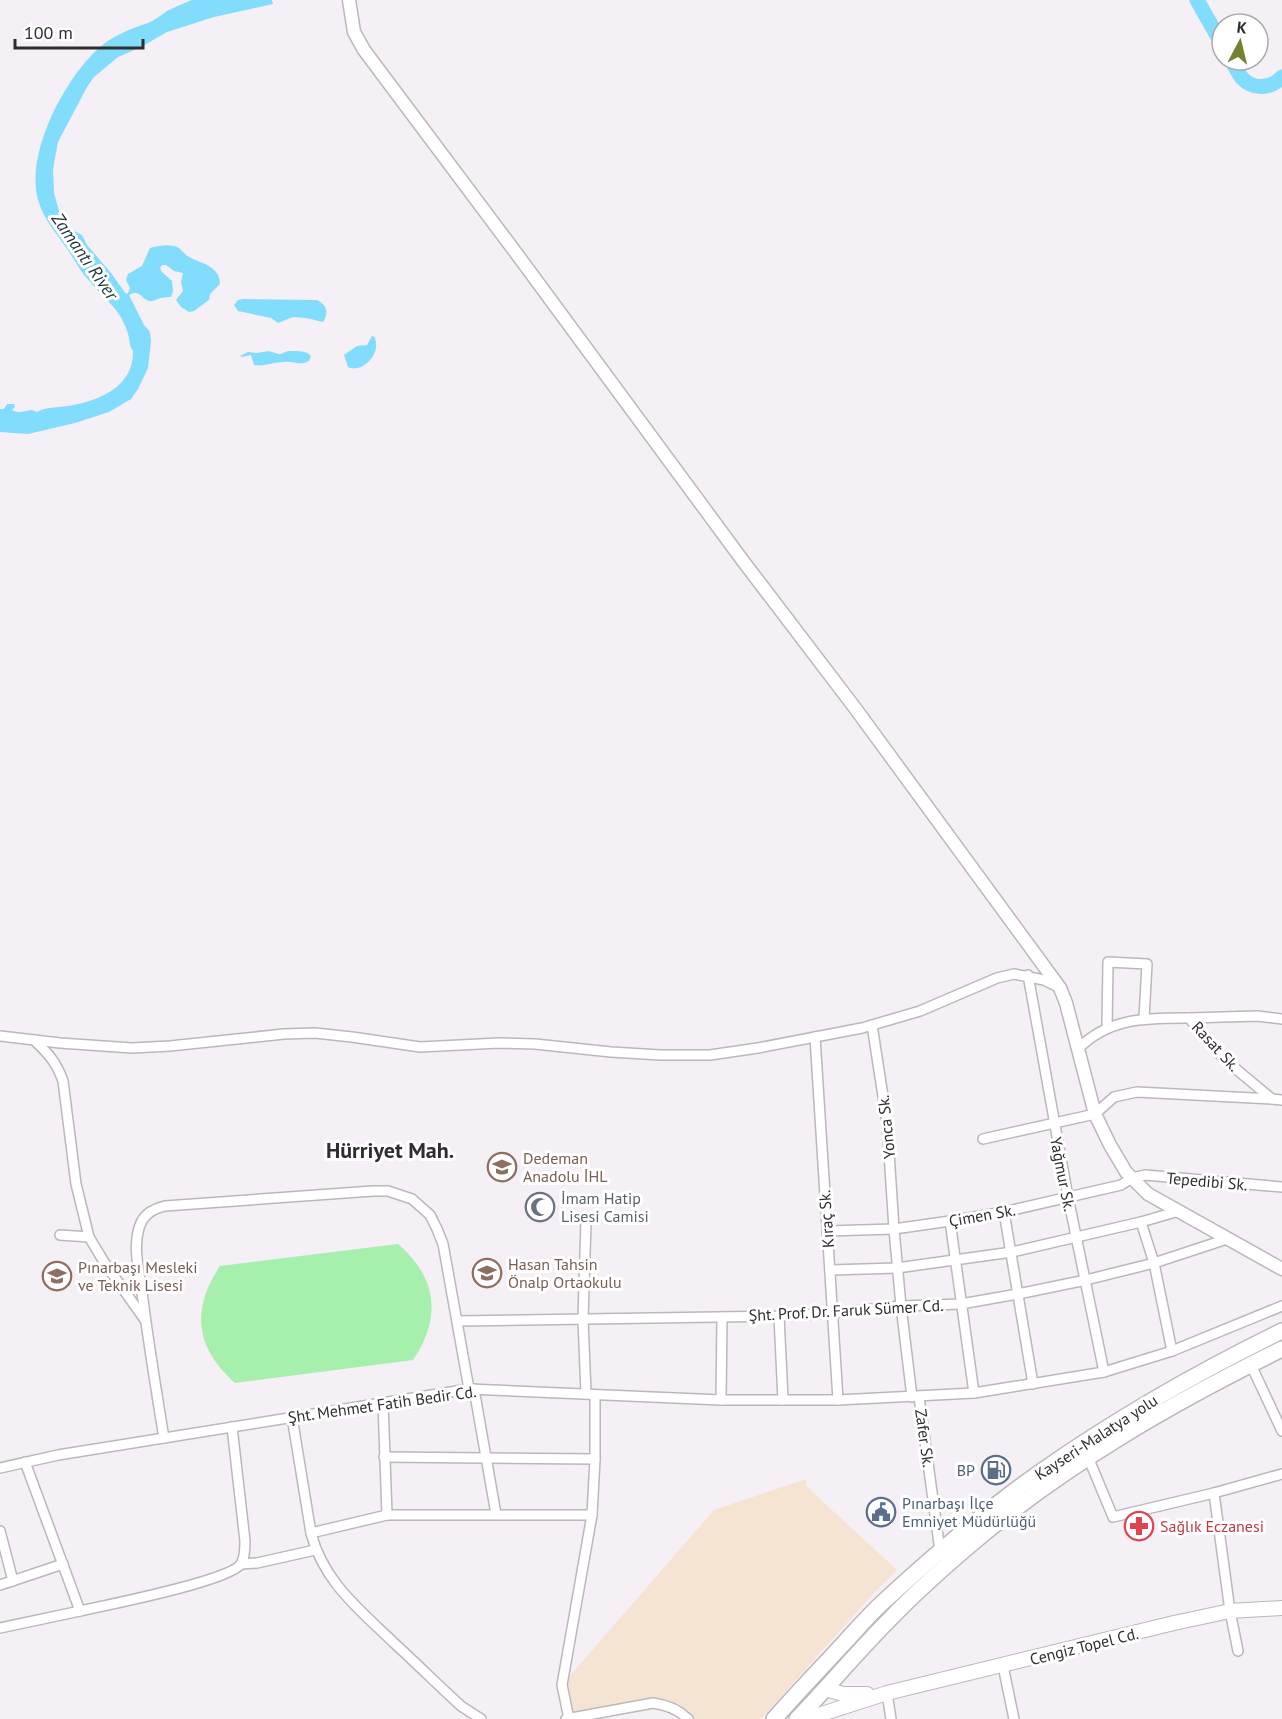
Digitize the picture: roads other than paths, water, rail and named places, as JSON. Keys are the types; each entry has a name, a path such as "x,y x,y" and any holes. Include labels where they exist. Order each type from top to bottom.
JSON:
{"highway":[{"name":"Kayseri-Malatya yolu","path":"774,1719 880,1604 940,1551 1038,1473 1164,1393 1282,1331"},
{"name":"Kayseri-Malatya yolu","path":"797,1719 890,1618 970,1545 1010,1513 1089,1457 1169,1408 1282,1349"}],"main road":[{"name":"Cengiz Topel Cd.","path":"887,1693 1230,1611 1282,1608"},
{"path":"825,1689 843,1694 887,1693"},
{"path":"806,1719 887,1693"}],"street":[{"path":"350,4 354,32 364,50 743,561 855,708 1060,988 1095,1114 1110,1146 1126,1172 1148,1194 1282,1269"},
{"path":"1107,1027 1108,962 1147,964 1144,1018"},
{"path":"0,1036 132,1048 315,1033 420,1047 499,1043 535,1044 611,1052 710,1055 748,1050 872,1025 940,1003 997,978 1014,974 1028,975 1060,988"},
{"name":"Yağmur Sk.","path":"1028,975 1054,1124 1104,1372"},
{"path":"1189,1017 1257,1016 1282,1019"},
{"name":"Rasat Sk.","path":"1078,1049 1088,1038 1107,1027 1144,1018 1189,1017 1224,1059 1277,1099"},
{"name":"Yonca Sk.","path":"872,1025 887,1122 894,1229"},
{"name":"Kıraç Sk.","path":"815,1037 838,1400"},
{"path":"34,1040 57,1065 63,1081 76,1184 89,1237 146,1320"},
{"path":"982,1139 1095,1114 1114,1097 1137,1092 1277,1099"},
{"name":"Tepedibi Sk.","path":"1132,1178 1144,1175 1282,1187"},
{"name":"Çimen Sk.","path":"827,1231 894,1229 1004,1212 1120,1185 1132,1178"},
{"path":"164,1438 137,1255 137,1239 143,1218 152,1210 165,1206 381,1191 394,1193 412,1199 430,1215 442,1244 496,1514"},
{"path":"830,1270 897,1268 1012,1252 1179,1211"},
{"path":"1004,1212 1033,1384"},
{"path":"950,1221 974,1393"},
{"path":"585,1222 583,1319 595,1459 592,1515 562,1685 567,1719 653,1703 674,1708 688,1719"},
{"path":"1141,1222 1154,1263 1172,1351"},
{"name":"Zafer Sk.","path":"894,1229 901,1306 940,1551"},
{"path":"60,1235 89,1237"},
{"name":"Şht. Prof. Dr. Faruk Sümer Cd.","path":"457,1321 779,1316 901,1306 961,1304 1086,1280 1154,1263 1227,1239"},
{"name":"Şht. Mehmet Fatih Bedir Cd.","path":"0,1468 164,1438 471,1389 721,1400 838,1400 974,1393 1104,1372 1172,1351 1282,1306"},
{"path":"779,1316 783,1400"},
{"path":"721,1400 722,1317"},
{"path":"1251,1365 1282,1431"},
{"path":"383,1402 387,1515"},
{"path":"292,1417 311,1533 315,1550 328,1574 352,1603 461,1706 481,1719"},
{"path":"232,1427 245,1541 241,1564"},
{"path":"384,1457 595,1459"},
{"path":"1089,1457 1113,1517 1282,1474"},
{"path":"26,1462 80,1611"},
{"path":"1214,1493 1230,1611 1238,1651"},
{"path":"311,1533 387,1515 592,1515"},
{"path":"0,1531 13,1581"},
{"path":"0,1628 203,1582 229,1572 241,1564 257,1563 315,1550"},
{"path":"0,1585 63,1564"},
{"path":"1003,1666 1014,1719"},
{"path":"887,1693 891,1719"}],"water":[{"path":"192,0 272,0 273,4 214,17 167,32 118,57 94,77 58,142 53,169 54,193 59,211 69,228 82,235 87,245 126,294 130,288 126,280 128,274 142,266 150,248 171,245 214,269 220,284 210,294 209,300 189,312 176,300 183,291 181,282 183,273 162,265 160,268 162,272 172,281 171,297 148,301 137,293 129,295 150,332 151,341 148,368 131,399 109,412 75,423 28,434 0,432 0,409 4,409 7,404 14,404 15,407 12,410 17,412 32,410 37,412 84,403 114,389 128,373 133,351 125,325 116,310 82,272 44,215 39,203 36,184 37,163 50,119 73,78 86,61 104,43 116,36 151,22 167,11"},
{"path":"238,300 317,300 325,307 326,315 323,322 293,317 278,323 271,318 238,311 234,305"},
{"path":"372,336 375,337 376,346 370,360 357,368 348,367 344,355 357,346 367,345"},
{"path":"269,351 282,354 288,351 301,351 311,356 309,361 303,363 254,365 251,355 240,356 248,352"}],"waterway":[{"name":"Zamantı River","path":"1197,0 1210,23"},
{"name":"Zamantı River","path":"1238,72 1246,82 1257,86 1273,84 1282,77"}],"place":[{"name":"Dedeman Anadolu İHL","path":"502,1167"},
{"name":"İmam Hatip Lisesi Camisi","path":"540,1207"},
{"name":"Hasan Tahsin Önalp Ortaokulu","path":"487,1273"},
{"name":"Pınarbaşı Mesleki ve Teknik Lisesi","path":"57,1276"},
{"name":"BP","path":"996,1470"},
{"name":"Pınarbaşı İlçe Emniyet Müdürlüğü","path":"881,1512"},
{"name":"Sağlık Eczanesi","path":"1139,1526"}],"district":[{"name":"Hürriyet Mah.","path":"390,1150"}]}
